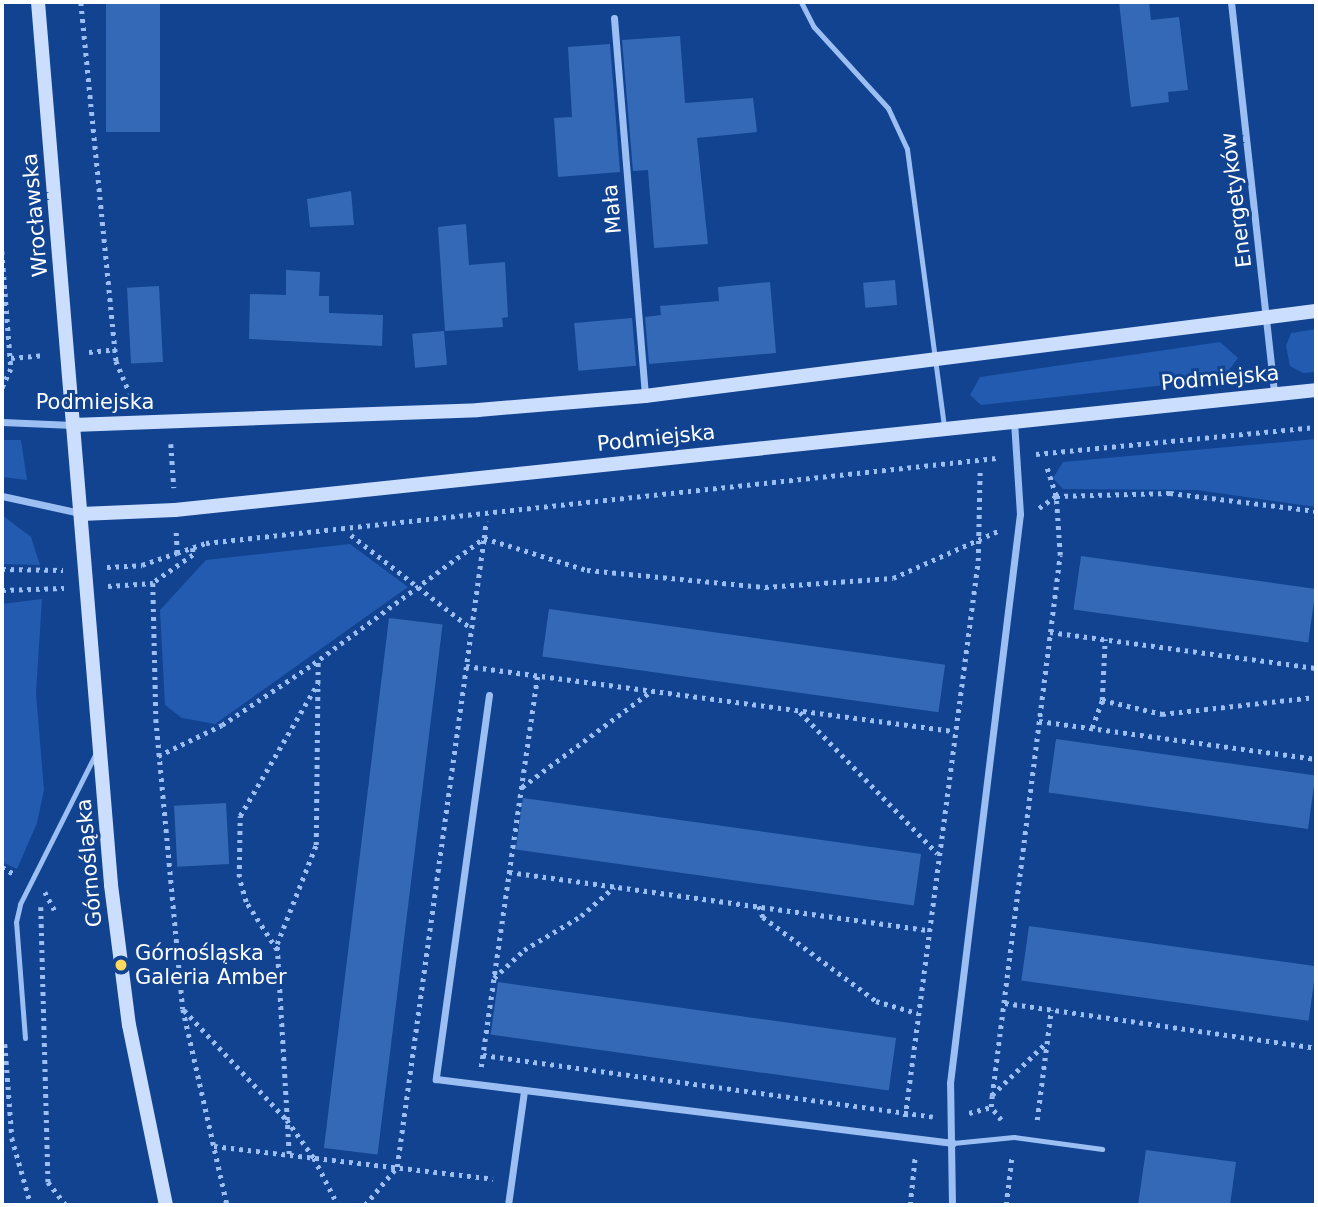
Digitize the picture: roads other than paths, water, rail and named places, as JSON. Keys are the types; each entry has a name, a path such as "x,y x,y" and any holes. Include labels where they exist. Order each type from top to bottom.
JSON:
{"main road":[{"name":"Wrocławska","path":"38,2 80,514"},
{"name":"Podmiejska","path":"73,425 478,410 645,396 936,362 1316,311"},
{"name":"Podmiejska","path":"80,514 175,510 1316,390"},
{"name":"Górnośląska","path":"80,514 121,965 166,1205"}],"street":[{"name":"Energetyków","path":"1231,2 1268,316 1273,394"},
{"name":"Mała","path":"614,18 645,396"},
{"path":"952,1205 953,1143 950,1119 1020,520 1014,420"},
{"name":"Podmiejska","path":"2,422 73,425"},
{"name":"Podmiejska","path":"2,495 80,514"},
{"path":"489,695 436,1079 953,1143"},
{"path":"508,1205 524,1091"}],"lane":[{"path":"801,2 814,27 888,108 907,149 944,428"},
{"path":"25,1038 16,922 20,905 100,746"},
{"path":"953,1143 1014,1137 1102,1149"}],"place":[{"name":"Górnośląska Galeria Amber","path":"121,965"}]}
